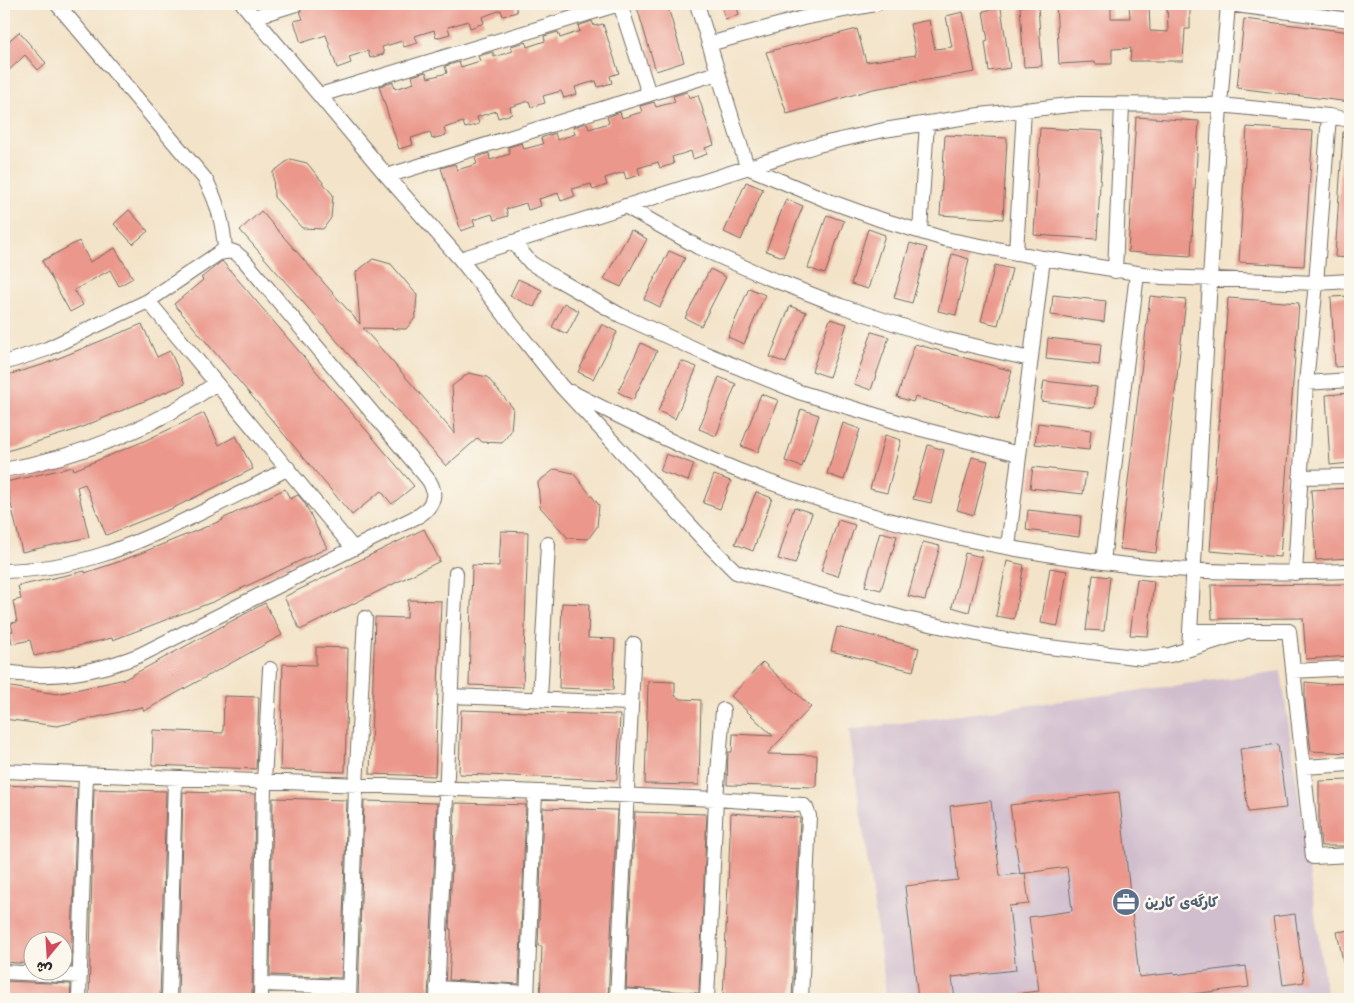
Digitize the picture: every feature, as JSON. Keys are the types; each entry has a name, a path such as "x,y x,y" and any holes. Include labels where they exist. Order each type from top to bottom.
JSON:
{"street":[{"path":"57,4 205,179 214,196 220,214 225,252"},
{"path":"243,4 387,176 460,259 561,386 702,539 736,572 902,618 1040,646 1143,658 1170,655 1244,632"},
{"path":"254,17 296,4"},
{"path":"320,95 620,4 649,94"},
{"path":"697,4 747,167 829,201 945,239 1016,253 1162,278 1316,283 1350,281"},
{"path":"709,44 803,18 876,4"},
{"path":"1189,649 1209,280 1228,4 1350,20"},
{"path":"387,176 717,73"},
{"path":"460,259 818,145 884,130 926,123 1024,109 1079,104 1220,105 1330,116 1350,120"},
{"path":"1115,271 1122,105"},
{"path":"1016,253 1024,109"},
{"path":"1296,573 1306,383 1330,116"},
{"path":"920,231 926,123"},
{"path":"626,206 698,247 764,276 841,306 936,337 1030,359"},
{"path":"513,242 531,264 565,284 620,315 706,354 799,392 922,429 1019,454"},
{"path":"4,362 47,349 148,301 214,256 225,252 236,253 244,260 431,483 434,498 431,506 426,510 146,652 120,663 92,671 64,675 42,676 4,672"},
{"path":"1008,547 1043,258"},
{"path":"1103,562 1137,274"},
{"path":"148,301 353,548"},
{"path":"1306,383 1350,380"},
{"path":"4,470 62,458 92,448 147,425 175,410 215,384"},
{"path":"561,386 650,433 737,470 831,502 921,528 1008,547 1103,562 1193,571 1296,573 1350,571"},
{"path":"4,571 65,566 113,552 263,483 288,468"},
{"path":"1300,477 1350,476"},
{"path":"540,699 548,544"},
{"path":"456,572 437,994 528,996 535,792"},
{"path":"262,984 349,993 356,786 365,618"},
{"path":"1190,631 1244,632 1289,630 1313,857 1350,855"},
{"path":"634,644 617,998 678,999"},
{"path":"1293,671 1350,668"},
{"path":"261,999 264,782 270,669"},
{"path":"451,696 631,703"},
{"path":"707,999 716,799 723,710"},
{"path":"1304,767 1350,764"},
{"path":"4,771 716,799 803,805 808,811 801,999"},
{"path":"79,999 86,774"},
{"path":"168,999 175,779"},
{"path":"4,972 80,976"}],"shaded area":[{"path":"1281,671 1327,999 887,999 849,730"}],"building":[{"path":"319,4 332,4 333,7 344,4 515,4 517,12 503,16 501,10 482,17 484,23 470,28 468,21 448,27 450,34 436,38 434,30 415,36 418,43 404,47 402,41 382,47 384,54 370,58 368,51 349,57 351,63 337,68 326,35 301,43 294,21 303,19 300,11"},
{"path":"636,4 667,4 684,62 656,71"},
{"path":"721,4 736,4 739,15 725,19"},
{"path":"1056,4 1111,4 1111,18 1130,18 1129,4 1149,4 1150,31 1168,32 1167,4 1190,4 1190,29 1185,29 1183,61 1130,61 1131,48 1112,49 1112,64 1095,64 1095,62 1059,64"},
{"path":"1038,5 1042,66 1024,67 1020,6"},
{"path":"1001,8 1010,68 989,71 985,42 988,41 983,11"},
{"path":"963,12 975,72 873,89 787,114 766,52 857,29 866,62 916,55 910,24 929,20 935,49 952,47 946,16"},
{"path":"1244,19 1350,32 1350,102 1237,88"},
{"path":"592,21 594,26 603,24 619,73 610,76 612,83 598,87 596,81 575,87 577,94 564,98 561,91 543,96 545,103 531,107 529,101 510,107 512,114 498,118 496,111 477,117 479,124 465,128 463,122 444,128 446,135 432,139 430,132 411,138 413,145 399,149 379,86 393,82 395,89 414,83 412,76 426,72 428,78 447,73 445,66 459,62 461,67 480,61 478,56 493,52 494,57 513,51 511,46 526,42 527,47 545,41 544,36 558,32 560,38 580,31 578,26"},
{"path":"19,32 46,63 38,70 25,55 4,75 4,45"},
{"path":"687,92 689,98 698,95 714,145 705,148 707,154 693,159 691,151 672,157 674,164 660,168 658,162 638,168 640,175 626,179 624,172 605,178 607,185 593,190 591,184 572,189 575,196 561,201 558,193 539,199 541,206 528,210 526,203 506,209 508,216 494,220 492,214 473,220 475,226 461,231 441,168 455,164 457,170 477,164 475,158 489,153 490,160 510,154 508,147 522,143 524,149 543,144 541,138 555,133 557,140 575,134 573,127 587,123 589,129 609,123 607,117 620,112 622,118 642,112 640,106 654,102 656,107 675,102 673,96"},
{"path":"1136,117 1199,121 1191,256 1128,252"},
{"path":"1247,127 1313,131 1304,266 1239,262"},
{"path":"1040,128 1103,131 1097,239 1034,235"},
{"path":"1343,132 1350,132 1350,258 1335,257"},
{"path":"945,135 1007,138 1003,219 940,215"},
{"path":"290,159 307,163 333,195 331,218 323,229 302,228 274,197 273,172"},
{"path":"746,182 763,189 741,240 724,232"},
{"path":"786,199 803,206 783,257 766,251"},
{"path":"129,210 148,231 133,244 114,224"},
{"path":"261,211 360,324 356,272 373,259 391,264 417,295 415,318 406,329 363,328 455,434 452,386 469,373 487,377 513,408 511,431 502,443 482,442 478,438 446,466 240,230"},
{"path":"827,215 844,221 825,274 808,268"},
{"path":"868,229 885,235 868,289 851,284"},
{"path":"631,230 647,239 621,287 604,279"},
{"path":"79,241 90,262 115,248 133,278 119,286 110,270 74,290 83,305 70,312 42,261"},
{"path":"910,243 927,248 912,303 894,298"},
{"path":"669,251 685,258 660,307 644,299"},
{"path":"952,254 969,259 956,315 938,311"},
{"path":"222,261 414,486 392,504 381,491 352,515 174,304"},
{"path":"995,265 1012,269 998,325 981,321"},
{"path":"710,269 726,277 701,326 685,318"},
{"path":"518,279 542,290 534,307 510,296"},
{"path":"749,288 765,295 744,344 728,337"},
{"path":"1053,295 1106,301 1104,322 1051,315"},
{"path":"1150,296 1186,300 1156,553 1120,549"},
{"path":"1350,296 1350,366 1335,367 1331,297"},
{"path":"1228,298 1299,303 1280,557 1210,551"},
{"path":"564,303 579,311 567,334 552,327"},
{"path":"790,306 806,312 786,363 770,357"},
{"path":"830,319 847,324 829,377 812,371"},
{"path":"142,324 157,357 170,351 185,384 75,430 4,452 4,376 42,365"},
{"path":"602,324 617,332 593,379 578,372"},
{"path":"872,332 889,337 871,390 854,384"},
{"path":"1048,338 1101,344 1099,365 1046,359"},
{"path":"641,343 657,351 633,400 618,392"},
{"path":"915,344 1012,371 998,420 915,397 913,402 897,397"},
{"path":"681,361 697,367 675,419 658,411"},
{"path":"719,377 736,384 716,436 699,429"},
{"path":"1044,381 1097,387 1094,408 1041,401"},
{"path":"1350,393 1350,463 1330,465 1326,395"},
{"path":"761,394 778,400 758,452 741,446"},
{"path":"801,409 819,415 802,467 785,461"},
{"path":"204,413 219,445 236,436 253,469 171,509 106,535 85,484 77,487 89,537 22,552 6,482 73,467 74,470 142,442"},
{"path":"843,423 860,429 844,480 827,474"},
{"path":"1038,423 1091,430 1089,450 1035,444"},
{"path":"885,435 901,440 887,493 870,489"},
{"path":"928,445 944,450 931,503 913,499"},
{"path":"666,454 694,464 688,481 660,471"},
{"path":"972,457 988,461 974,515 957,510"},
{"path":"1033,467 1086,473 1083,494 1030,488"},
{"path":"555,469 573,473 599,505 597,527 588,539 568,538 540,507 538,482"},
{"path":"714,475 731,481 720,509 703,503"},
{"path":"1350,488 1350,558 1316,560 1311,490"},
{"path":"285,489 290,499 298,495 304,502 327,548 215,601 113,640 112,638 34,656 30,640 12,644 10,632 13,631 11,623 17,622 13,601 21,599 18,586 85,571 85,573 121,561 223,520"},
{"path":"756,492 772,498 753,551 735,544"},
{"path":"794,507 812,513 795,564 778,559"},
{"path":"1028,510 1081,516 1079,537 1026,530"},
{"path":"838,520 855,525 838,576 821,571"},
{"path":"424,529 440,561 300,630 284,597"},
{"path":"501,531 528,532 523,687 469,685 472,565 499,566"},
{"path":"880,532 897,536 881,590 865,586"},
{"path":"923,542 940,546 925,600 908,596"},
{"path":"965,553 982,557 969,612 952,607"},
{"path":"1007,561 1024,565 1014,619 996,616"},
{"path":"1050,568 1067,571 1058,626 1041,623"},
{"path":"1093,575 1110,577 1104,631 1086,630"},
{"path":"1137,579 1154,581 1148,636 1130,635"},
{"path":"1350,584 1350,656 1306,659 1303,618 1212,619 1211,585"},
{"path":"408,600 441,601 435,776 370,774 375,617 407,618"},
{"path":"265,603 282,635 144,711 142,707 57,726 4,719 4,686 57,694 125,679"},
{"path":"562,603 589,604 588,638 615,639 613,690 559,688"},
{"path":"837,627 919,648 913,671 831,651"},
{"path":"316,647 348,648 345,772 280,770 283,664 316,665"},
{"path":"763,662 811,707 767,754 817,755 816,787 727,785 728,752 732,752 733,734 773,736 731,696"},
{"path":"648,681 675,682 675,696 681,699 701,700 699,785 645,784"},
{"path":"1305,682 1324,684 1350,683 1350,753 1311,751 1305,703"},
{"path":"224,696 259,697 256,769 152,765 153,730 223,733"},
{"path":"461,710 620,715 617,780 459,774"},
{"path":"1278,744 1286,808 1248,812 1240,749"},
{"path":"1350,780 1350,846 1321,846 1319,781"},
{"path":"4,785 77,788 72,937 72,930 22,930 22,963 4,962"},
{"path":"94,789 166,791 160,999 89,999"},
{"path":"183,792 255,794 252,999 178,999"},
{"path":"1119,792 1139,977 1174,973 1174,975 1246,966 1249,987 1176,996 1177,999 1022,999 1022,993 1039,991 1029,917 1072,911 1067,867 1020,874 1010,805"},
{"path":"273,798 347,800 341,978 270,975"},
{"path":"364,801 437,803 428,999 358,999"},
{"path":"991,801 1000,876 1025,873 1029,904 1009,906 1016,970 952,977 955,999 918,999 905,886 958,880 950,806"},
{"path":"455,803 526,805 519,984 449,980 451,929 449,929"},
{"path":"543,808 617,810 608,999 540,999 542,946 538,946"},
{"path":"635,812 707,814 699,993 626,988"},
{"path":"731,813 800,818 792,999 723,999"},
{"path":"1295,914 1304,982 1283,985 1273,917"},
{"path":"1350,930 1350,976 1346,976 1337,932"},
{"path":"4,981 71,984 70,999 4,999"}],"place":[{"name":"کارگەی کارین","path":"1126,902"}]}
